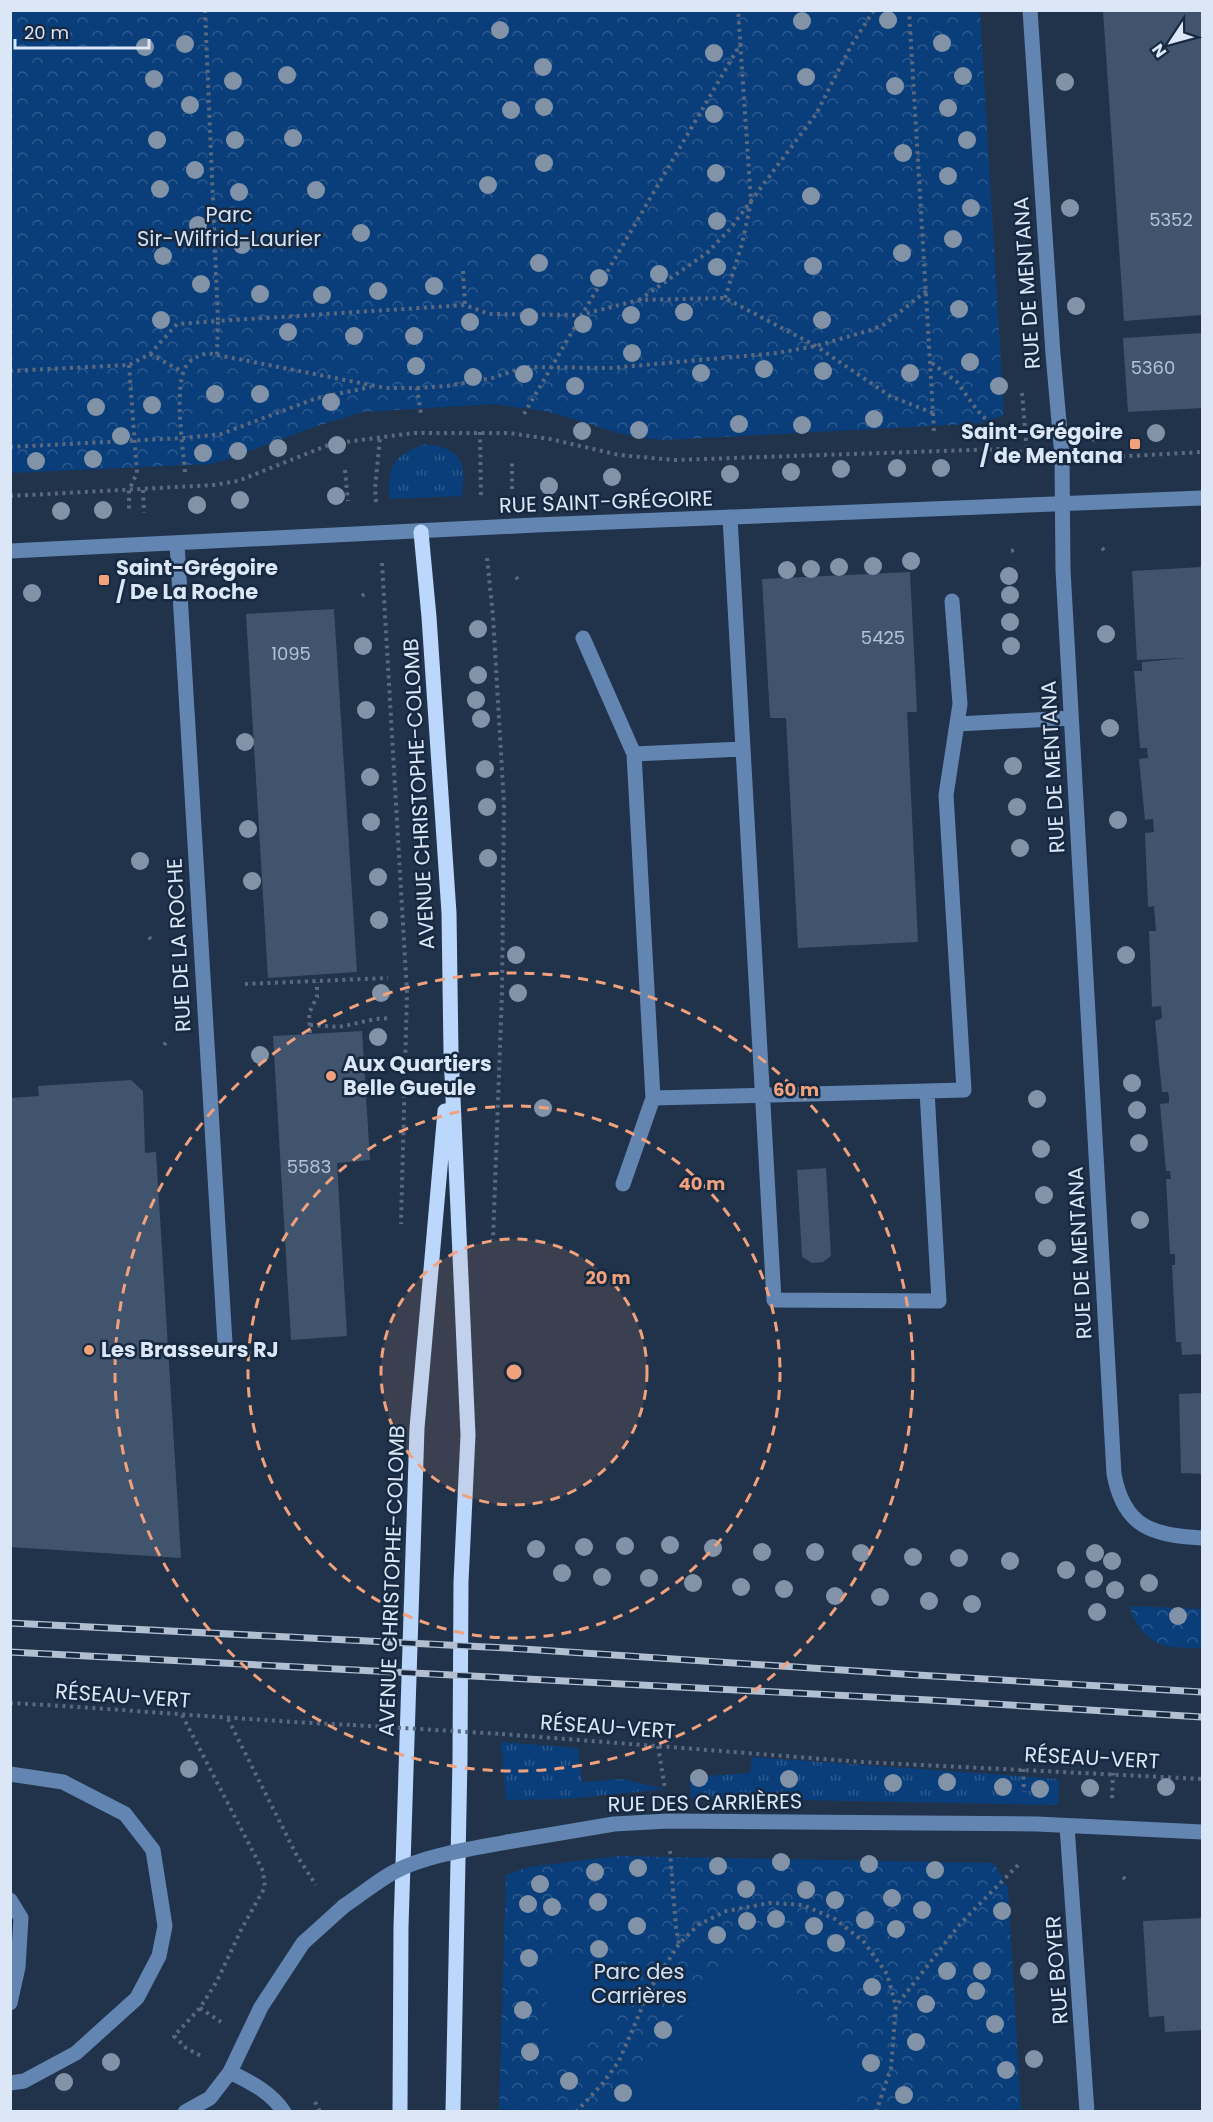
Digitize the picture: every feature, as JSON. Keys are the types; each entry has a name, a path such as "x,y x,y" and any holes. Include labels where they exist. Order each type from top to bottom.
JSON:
{"main road":[{"name":"AVENUE CHRISTOPHE-COLOMB","path":"421,532 429,617 447,892 450,1053 468,1435 461,1582 460,1771 453,2112"},
{"name":"AVENUE CHRISTOPHE-COLOMB","path":"400,2112 401,1927 417,1428 450,1053"}],"street":[{"name":"RUE DE MENTANA","path":"1030,10 1062,456 1063,570 1114,1474 1120,1497 1134,1517 1149,1528 1165,1535 1203,1538"},
{"name":"RUE SAINT-GRÉGOIRE","path":"10,551 937,508 1203,498"},
{"path":"730,518 774,1300 939,1301 927,1091"},
{"name":"RUE DE LA ROCHE","path":"177,544 225,1343"},
{"path":"653,1098 964,1090 946,795 960,704 952,601"},
{"path":"583,638 634,754 653,1098 623,1184"},
{"path":"957,724 1071,718"},
{"path":"634,754 742,749"},
{"path":"10,1774 63,1782 125,1814 153,1850 165,1926 159,1956 137,1998 76,2053 24,2081 10,2083"},
{"name":"RUE DES CARRIÈRES","path":"185,2112 210,2098 230,2072 261,2007 303,1943 344,1906 394,1872 464,1850 614,1824 668,1821 1067,1826 1203,1832"},
{"name":"RUE BOYER","path":"1067,1826 1087,2112"},
{"path":"10,1900 21,1918 18,1968 10,2003"},
{"path":"230,2072 267,2093 284,2112"}],"path":[{"path":"205,10 218,321 217,355"},
{"path":"725,298 742,244 751,202 738,10"},
{"path":"639,300 707,253 730,229 816,114 851,46 874,10"},
{"path":"909,10 934,433"},
{"path":"524,414 741,43"},
{"path":"463,271 465,305"},
{"path":"185,472 179,390 183,372 188,363 196,357 207,354 374,386 417,388 447,386 492,378 525,367 611,368 777,353 816,346 885,324 927,290"},
{"path":"10,371 129,365 150,354 177,324 465,305 489,314 580,315 639,300 725,298 816,346 890,396 933,413"},
{"path":"150,354 183,372"},
{"path":"931,363 957,382 977,410 996,430 998,441"},
{"path":"129,365 137,473 129,490 129,513"},
{"path":"10,447 221,435 317,398 374,386"},
{"path":"417,388 421,414"},
{"path":"996,430 1008,430"},
{"path":"480,432 481,496"},
{"name":"RUE SAINT-GRÉGOIRE","path":"10,496 214,485 238,481 331,444 413,433 509,433 550,439 619,455 674,460 1000,449 1019,452"},
{"path":"1091,442 1099,433"},
{"path":"375,489 380,437"},
{"path":"1108,458 1203,452"},
{"path":"512,462 512,489"},
{"path":"345,470 348,501"},
{"path":"1011,551 1018,549"},
{"path":"491,601 504,804 493,1241"},
{"path":"149,937 153,942"},
{"path":"245,984 388,978"},
{"path":"310,1034 309,1013 317,997 317,982"},
{"path":"310,1025 339,1028 376,1019 391,1018"},
{"path":"164,1045 168,1040"},
{"name":"RÉSEAU-VERT","path":"10,1703 133,1710 228,1719 502,1734 862,1762 1203,1779"},
{"path":"180,2042 174,2036 200,2008 217,1981 242,1928 265,1887 263,1871 182,1715"},
{"path":"228,1719 297,1856 316,1885"},
{"path":"658,1746 665,1789"},
{"path":"1023,1769 1025,1799"},
{"path":"1112,1802 1113,1773"},
{"path":"670,1850 679,1944"},
{"path":"896,2006 960,1924 1018,1865"},
{"path":"1123,1877 1127,1881"},
{"path":"576,2112 603,2083 619,2061 650,1989 679,1944 698,1925 726,1911 770,1903 803,1905 835,1919 864,1942 886,1974 896,2006 891,2068 876,2112"}],"green space":[{"name":"Parc Sir-Wilfrid-Laurier","path":"11,10 980,11 1004,415 981,423 968,424 665,440 618,433 550,412 494,404 363,412 211,464 11,473"},
{"path":"425,444 447,449 459,459 463,474 462,496 390,499 390,478 394,464 406,453"},
{"path":"1130,1606 1202,1609 1202,1648 1172,1647 1157,1643 1141,1630"},
{"path":"501,1742 578,1748 582,1782 622,1779 665,1789 566,1799 506,1800"},
{"path":"752,1757 1059,1779 1058,1805 691,1798 690,1777 750,1773"},
{"name":"Parc des Carrières","path":"618,1856 994,1863 1008,1888 1021,2111 499,2112 506,1875 528,1867"},
{"path":"556,1951 580,1976 614,1972 626,2004 599,2023 583,2056 547,2046 550,2011 530,1970"},
{"path":"738,1953 873,2069 837,2111 601,2111"}],"building":[{"path":"1103,10 1202,10 1202,315 1124,321"},
{"path":"1202,333 1202,408 1128,412 1123,338"},
{"path":"1202,567 1202,1354 1182,1355 1181,1342 1176,1342 1172,1265 1175,1265 1175,1254 1170,1254 1166,1179 1171,1179 1170,1171 1166,1171 1160,1104 1169,1103 1169,1097 1168,1092 1162,1092 1155,1021 1162,1018 1161,1006 1152,1007 1149,931 1156,931 1154,906 1148,907 1145,833 1154,832 1153,819 1145,820 1139,759 1148,758 1147,748 1140,748 1134,671 1142,671 1142,662 1185,658 1137,660 1132,571"},
{"path":"910,572 917,712 907,712 918,942 798,948 786,718 770,718 762,579"},
{"path":"334,609 357,972 268,978 246,614"},
{"path":"362,1031 370,1160 337,1163 347,1336 291,1340 273,1036"},
{"name":"Les Brasseurs RJ","path":"131,1080 143,1091 145,1153 156,1152 181,1558 10,1547 10,1098 39,1096 38,1086"},
{"path":"826,1168 831,1256 823,1262 812,1263 802,1257 797,1170"},
{"path":"1202,1393 1202,1474 1181,1473 1179,1394"},
{"path":"1202,1918 1202,2030 1165,2032 1164,2016 1149,2017 1143,1921"}],"railway":[{"path":"10,1623 507,1648 1202,1692"},
{"path":"10,1652 929,1700 1202,1717"}],"place":[{"name":"Saint-Grégoire / de Mentana","path":"1135,444"},
{"name":"Saint-Grégoire / De La Roche","path":"104,580"},
{"name":"Aux Quartiers Belle Gueule","path":"331,1076"},
{"name":"Les Brasseurs RJ","path":"89,1350"}]}
